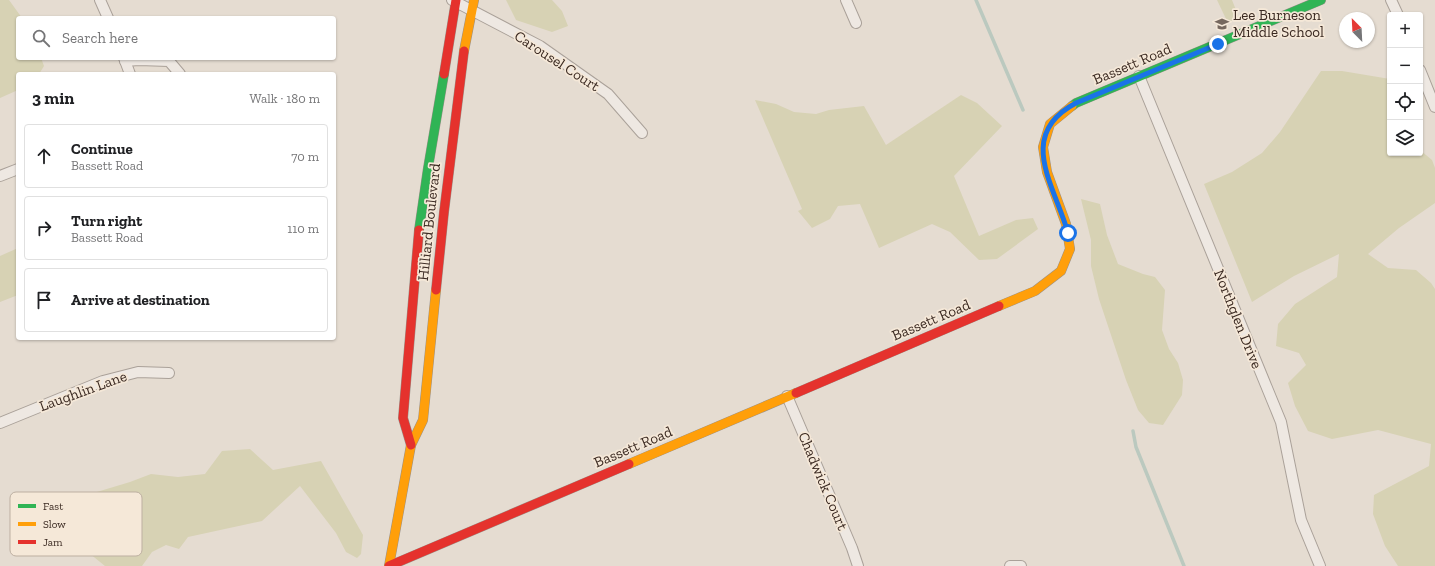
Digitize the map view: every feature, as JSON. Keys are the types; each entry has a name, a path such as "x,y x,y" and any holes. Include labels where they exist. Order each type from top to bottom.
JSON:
{"street":[{"path":"100,0 107,16"},
{"name":"Hilliard Boulevard","path":"389,566 410,445 423,420 444,212 464,49 474,0"},
{"path":"846,0 856,23"},
{"name":"Bassett Road","path":"389,566 1035,291 1052,281 1062,272 1068,262 1070,243 1065,222 1044,165 1042,144 1048,127 1056,117 1070,106 1321,0"},
{"path":"1391,0 1397,12"},
{"name":"Hilliard Boulevard","path":"410,445 403,418 418,247 428,168 456,2"},
{"name":"Carousel Court","path":"456,2 540,46 608,94 642,134"},
{"path":"124,60 129,72"},
{"path":"139,60 169,61 178,72"},
{"name":"Northglen Drive","path":"1139,76 1281,422 1301,520 1320,566"},
{"path":"1423,77 1435,107"},
{"path":"0,176 16,170"},
{"name":"Laughlin Lane","path":"0,423 102,381 138,372 168,372"},
{"name":"Chadwick Court","path":"787,396 852,548 858,566"},
{"path":"1010,566 1021,566"}],"shaded area":[{"path":"0,0 9,0 21,16 16,16 16,60 42,60 44,66 40,72 16,72 16,91 0,98"},
{"path":"506,0 552,0 562,11 568,26 552,32 516,20"},
{"path":"1217,0 1232,0 1240,20 1227,21"},
{"path":"1321,71 1342,71 1387,78 1387,156 1423,156 1423,152 1432,160 1435,168 1435,203 1399,228 1368,254 1388,268 1416,270 1431,283 1435,289 1435,566 1398,566 1385,546 1373,514 1374,495 1429,466 1431,444 1378,430 1332,439 1308,431 1295,406 1288,383 1306,365 1299,353 1276,346 1278,324 1295,304 1337,277 1339,254 1294,276 1252,302 1204,184 1232,172 1262,153 1280,132"},
{"path":"961,95 977,103 1002,126 954,176 979,236 1016,220 1033,218 1038,229 997,259 979,260 950,232 932,224 879,248 860,204 838,206 830,219 812,228 798,211 802,209 755,100 776,104 794,112 816,114 829,110 864,106 886,145"},
{"path":"1081,199 1100,204 1107,235 1118,264 1155,277 1165,290 1162,330 1169,349 1178,363 1183,380 1182,395 1163,425 1149,423 1138,410 1126,380 1099,299 1091,266 1091,240"},
{"path":"16,249 16,296 0,302 0,256"},
{"path":"250,449 273,470 321,461 363,535 361,554 357,558 346,552 336,533 300,486 262,521 188,537 179,549 166,545 152,552 142,566 105,566 93,556 142,556 142,492 97,492 151,474 178,477 205,474 222,451"}],"waterway":[{"path":"976,0 1023,110"},
{"path":"1133,431 1136,447 1184,566"}],"traffic: fast":[{"path":"1072,106 1321,0"},
{"path":"419,230 444,74"}],"traffic: slow":[{"path":"464,51 474,0"},
{"path":"999,306 1035,291 1061,271 1070,249 1066,224 1047,172 1043,147 1050,124 1072,106"},
{"path":"389,566 411,445 423,420 436,290"},
{"path":"629,464 796,393"}],"traffic: jam":[{"path":"444,74 456,0"},
{"path":"436,290 464,51"},
{"path":"411,445 403,418 419,230"},
{"path":"796,393 999,306"},
{"path":"389,566 629,464"}],"place":[{"name":"Lee Burneson Middle School","path":"1222,24"}],"route":[{"path":"1068,233 1064,218 1046,174 1044,165 1042,144 1048,127 1060,113 1076,103 1218,44"}]}
